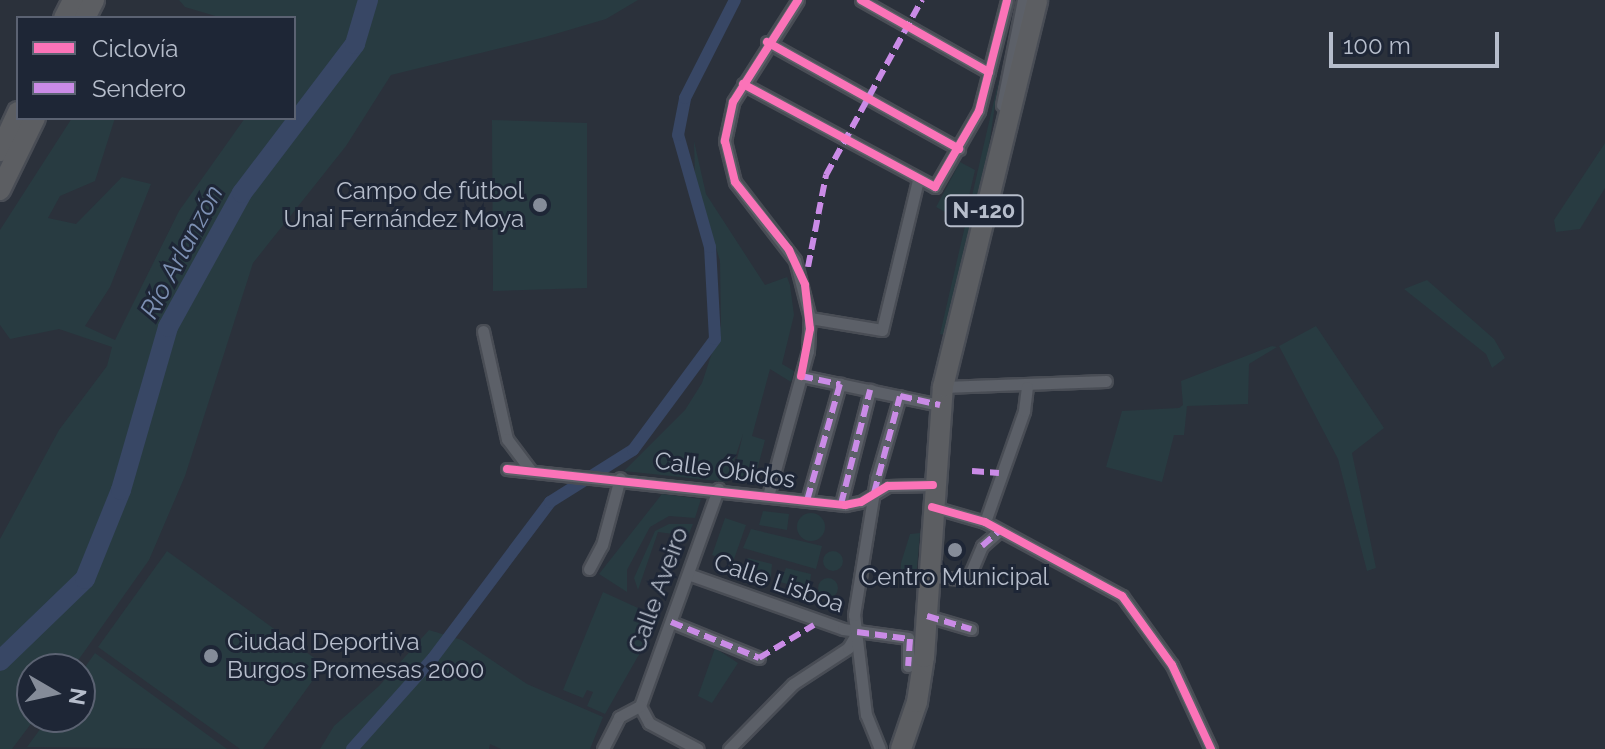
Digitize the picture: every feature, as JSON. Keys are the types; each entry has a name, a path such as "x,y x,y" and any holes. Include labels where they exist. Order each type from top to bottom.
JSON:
{"highway":[{"name":"N-120","path":"1025,36 1026,0"},
{"name":"N-120","path":"901,749 917,702 927,616 941,396 1025,36 1037,0"},
{"path":"0,190 34,120"}],"street":[{"path":"768,496 801,376 810,318 795,260 740,190 727,163 728,116 767,42 798,0"},
{"path":"861,0 989,72"},
{"path":"743,84 935,187 979,111 1007,0"},
{"path":"1004,129 1001,113 1026,0"},
{"path":"767,42 959,149"},
{"path":"810,318 882,330 918,180"},
{"path":"483,331 507,439 531,471"},
{"path":"801,376 900,396 941,396 1106,381"},
{"path":"807,501 840,384"},
{"path":"985,522 1024,411 1027,387"},
{"path":"841,504 870,390"},
{"path":"880,749 866,715 855,611 874,493 900,396"},
{"name":"Calle Óbidos","path":"507,469 620,478 841,504 861,502 888,486 933,485"},
{"path":"589,569 611,519 620,478"},
{"name":"Calle Aveiro","path":"640,706 718,489"},
{"path":"932,507 985,522 1122,596 1172,665 1211,749"},
{"path":"929,577 968,579 982,546 999,531"},
{"name":"Calle Lisboa","path":"688,574 857,632 910,639 908,666"},
{"path":"927,616 971,629"},
{"path":"671,622 759,658"},
{"path":"729,749 793,684 848,648 857,632"},
{"path":"603,749 619,717 640,706 649,723 698,749"}],"shaded area":[{"path":"179,0 638,0 606,19 391,75 346,146 253,263 185,476 149,560 83,653 16,653 16,733 24,733 12,749 0,749 0,539 59,430 107,366 112,347 59,329 10,339 0,325 0,230 71,120 114,120 95,181 60,196 48,218 76,224 122,177 151,184 110,287 85,326 115,340 179,211 244,120 296,120 296,16 215,16 185,7"},
{"path":"999,79 988,152 944,335 940,334"},
{"name":"Campo de fútbol Unai Fernández Moya","path":"492,120 587,123 587,288 493,291"},
{"path":"694,141 706,194 765,285 787,277 790,285 794,315 782,364 794,371 791,382 770,369 752,436 765,440 754,481 733,476 743,434 727,482 624,471 685,410 702,383 721,325 720,261 695,177"},
{"path":"1605,143 1605,188 1580,229 1556,232 1554,220"},
{"path":"960,162 975,170 963,222 936,207"},
{"path":"1427,280 1494,339 1505,358 1492,368 1486,354 1404,289"},
{"path":"1316,326 1384,428 1352,453 1376,568 1367,571 1338,459 1279,346"},
{"path":"1272,346 1277,347 1249,364 1248,404 1187,406 1184,435 1174,435 1162,482 1106,467 1122,411 1179,408 1183,405 1181,381"},
{"path":"662,494 701,499 695,518 669,516 650,527 627,570 627,592 599,574"},
{"path":"763,511 789,514 787,530 759,525"},
{"path":"811,513 821,517 825,527 821,537 811,541 801,537 797,527 801,517"},
{"path":"725,518 746,525 733,562 712,555"},
{"path":"669,524 693,524 688,536 658,532 638,590 634,578 655,531"},
{"path":"751,529 822,546 816,569 743,548"},
{"path":"920,533 916,581 900,576 901,563 910,534"},
{"name":"Ciudad Deportiva Burgos Promesas 2000","path":"167,551 324,665 263,749 240,749 98,647"},
{"path":"833,551 840,554 843,561 840,568 833,571 826,568 823,561 826,554"},
{"path":"748,558 772,564 771,577 744,570"},
{"path":"786,568 811,574 809,590 780,582"},
{"path":"828,578 835,581 838,588 835,595 828,598 821,595 818,588 821,581"},
{"path":"603,592 660,618 657,624 648,619 637,639 645,644 605,714 587,706 593,692 587,690 583,698 563,690"},
{"path":"429,630 462,640 527,684 603,717 590,749 501,749 490,744 489,749 320,749 334,726 379,686"},
{"path":"715,648 738,663 712,703 698,696"},
{"name":"Ciudad Deportiva Burgos Promesas 2000","path":"96,654 227,749 27,747 37,733 96,733"}],"waterway":[{"name":"Río Arlanzón","path":"0,661 85,579 121,490 168,327 242,193 355,44 368,0"},
{"path":"352,749 433,658 550,502 633,450 715,339 710,247 678,135 685,98 735,0"}],"marked path":[{"path":"808,267 826,175 922,0"},
{"path":"801,376 840,384 807,501"},
{"path":"841,504 870,390"},
{"path":"874,493 900,396 940,405"},
{"path":"972,471 999,473"},
{"path":"982,546 999,531"},
{"path":"927,616 971,629"},
{"path":"671,622 759,658 814,625"},
{"path":"857,632 910,639 908,666"}],"cycle path":[{"path":"798,0 733,102 725,141 735,182 789,250 805,285 810,329 801,376"},
{"path":"861,0 989,72"},
{"path":"743,84 935,187 979,111 1007,0"},
{"path":"767,42 959,149"},
{"path":"507,469 845,505 861,502 888,486 933,485"},
{"path":"932,507 985,522 1122,596 1172,665 1211,749"}],"place":[{"name":"Campo de fútbol Unai Fernández Moya","path":"540,205"},
{"name":"Centro Municipal","path":"955,550"},
{"name":"Ciudad Deportiva Burgos Promesas 2000","path":"211,656"}]}
